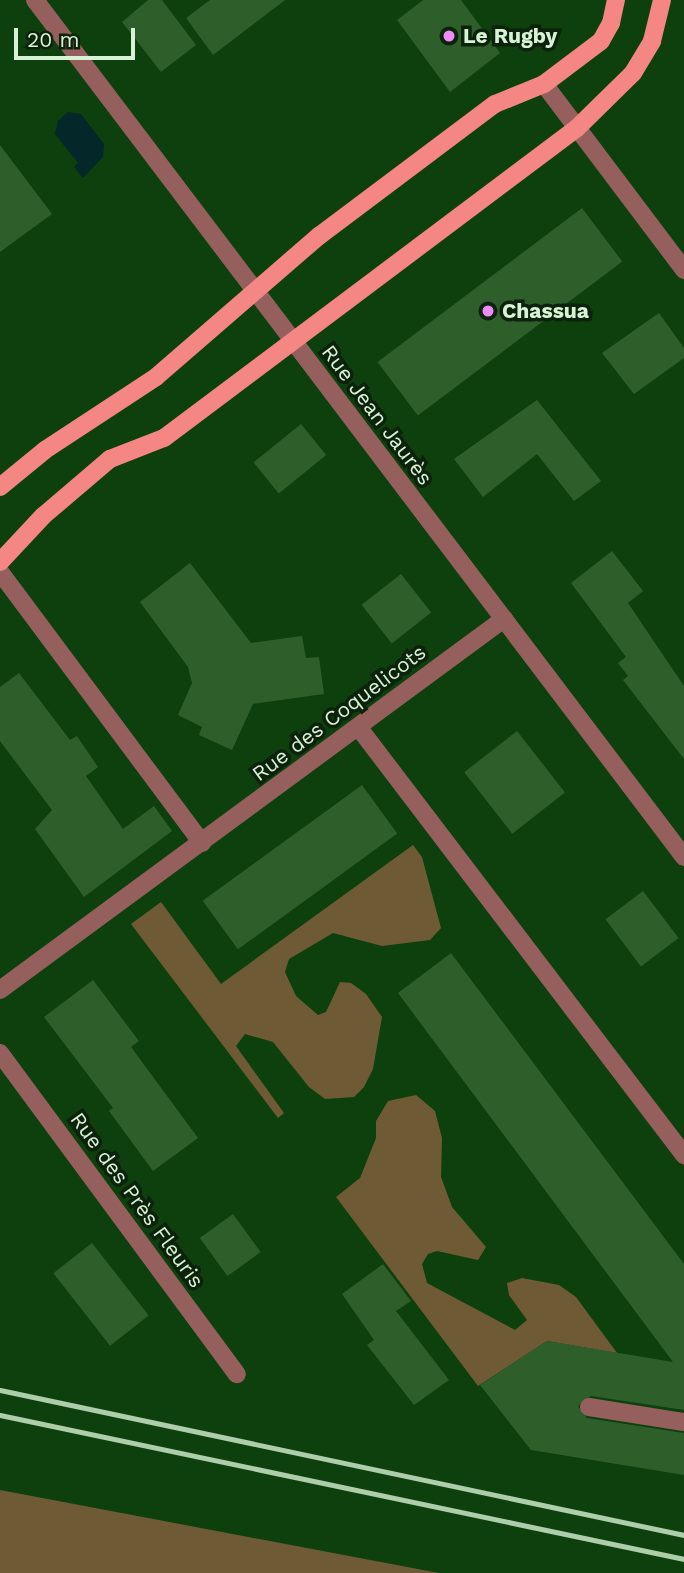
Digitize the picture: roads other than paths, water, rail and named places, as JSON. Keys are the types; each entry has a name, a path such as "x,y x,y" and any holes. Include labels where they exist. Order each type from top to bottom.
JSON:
{"main road":[{"path":"0,488 45,450 156,377 253,289 495,104 544,84 601,41 611,23 616,0"},
{"path":"0,562 43,516 110,459 164,438 577,128 634,73 657,27 662,0"}],"street":[{"name":"Rue Jean Jaurès","path":"35,0 684,857"},
{"path":"544,84 684,270"},
{"path":"0,572 202,843"},
{"name":"Rue des Coquelicots","path":"0,990 504,619"},
{"path":"359,728 684,1155"},
{"name":"Rue des Près Fleuris","path":"0,1053 237,1374"},
{"path":"589,1407 684,1422"}],"water":[{"path":"68,112 81,114 104,144 103,157 83,178 74,167 78,163 55,134 58,121"}],"railway":[{"path":"0,1390 684,1535"},
{"path":"0,1415 684,1559"}],"place":[{"name":"Le Rugby","path":"449,36"},
{"name":"Chassua","path":"488,311"}]}
